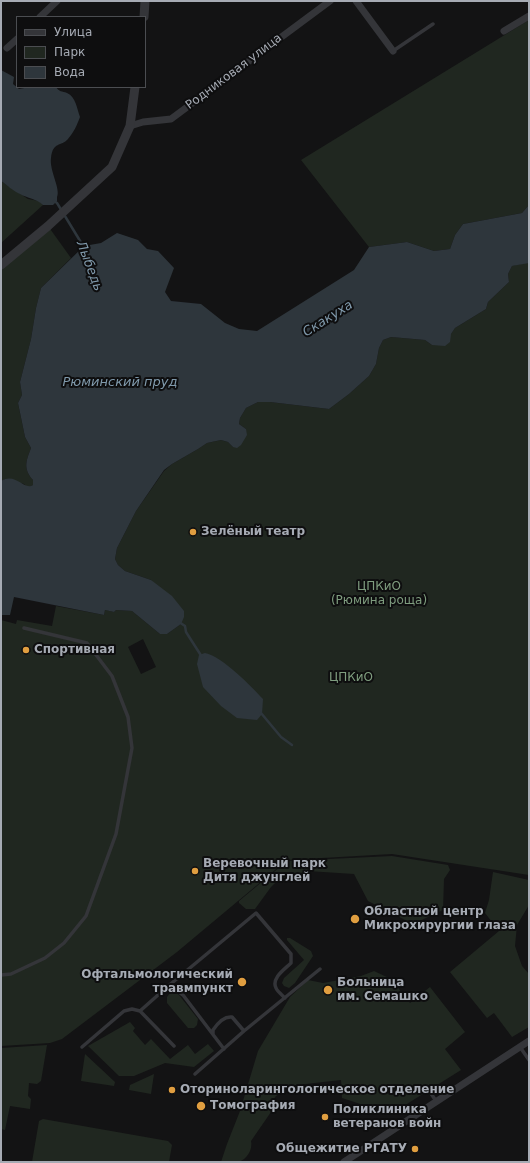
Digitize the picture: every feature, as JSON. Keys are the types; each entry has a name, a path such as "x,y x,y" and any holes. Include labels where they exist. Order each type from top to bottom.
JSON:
{"street":[{"path":"41,16 57,1"},
{"path":"144,16 145,1"},
{"name":"Родниковая улица","path":"130,126 143,122 171,119 330,1"},
{"path":"356,1 393,51"},
{"path":"504,31 529,16"},
{"path":"8,48 16,40"},
{"path":"1,265 68,209 112,167 130,126 135,88"},
{"path":"344,1162 529,1041"}],"lane":[{"path":"393,51 433,24"},
{"path":"1,975 11,974 45,958 64,943 86,916 116,834 132,748 128,717 112,676 87,643 24,628"},
{"path":"140,1011 256,913 291,954 290,963 274,982 275,987 285,998"},
{"path":"195,1074 244,1031 320,969"},
{"path":"167,987 171,986 183,995 224,1048"},
{"path":"82,1047 124,1011 132,1009 140,1011 174,1046"},
{"path":"213,1035 215,1026 226,1017 232,1017 244,1031"},
{"path":"520,1047 529,1060"},
{"path":"430,1092 436,1101"}],"green space":[{"path":"529,20 529,205 522,213 463,224 455,235 450,249 434,251 407,242 369,247 301,160"},
{"path":"1,181 28,199 39,201 43,205 1,243"},
{"path":"48,226 71,258 41,288 31,339 20,382 22,395 18,403 25,437 31,448 26,465 33,480 33,485 27,487 24,484 5,479 1,481 1,265"},
{"name":"ЦПКиО","path":"529,262 529,875 392,854 287,860 177,952 62,1039 50,1043 1,1046 1,620 16,624 17,620 52,626 56,606 104,615 105,610 114,612 116,610 132,611 160,634 167,634 181,624 151,580 125,571 118,565 115,559 117,548 136,511 164,471 172,464 207,443 221,440 228,442 233,447 246,429 239,424 240,418 246,408 258,402 329,409 369,376 376,364 379,348 383,340 391,337 425,340 432,345 451,334 455,328 486,309 488,302 509,282 508,274 512,266","holes":["143,639 156,667 141,674 128,647"]},
{"path":"392,856 448,865 450,870 444,879 443,910 413,924 368,901 354,874 308,871 297,880 280,878 271,887 255,909 246,909 239,903 239,901 287,861"},
{"path":"493,872 529,880 529,905 517,925 515,946 522,966 529,974 529,1027 512,1037 494,1013 487,1018 450,972 499,931 485,913 489,900"},
{"path":"287,938 290,938 311,951 313,956 295,983 289,988 284,986 282,983 284,978 304,960 287,940"},
{"path":"374,971 391,979 410,1003 430,987 465,1032 445,1049 461,1070 391,1114 342,1098 341,1080 288,1086 275,1097 271,1112 251,1141 251,1147 247,1157 238,1162 221,1162 240,1111 258,1051 290,997 308,980 323,983 361,976"},
{"path":"175,992 198,1019 197,1025 194,1028 188,1028 167,1003 167,997 170,993"},
{"path":"130,1022 135,1028 133,1031 145,1045 151,1039 170,1059 188,1045 195,1054 208,1044 214,1051 194,1067 165,1063 134,1076 119,1076 88,1046"},
{"path":"47,1045 41,1081 37,1084 29,1083 28,1096 31,1099 30,1109 10,1106 5,1130 1,1129 1,1048"},
{"path":"85,1054 115,1082 114,1086 81,1081"},
{"path":"154,1074 151,1094 129,1090 130,1085"},
{"path":"43,1119 168,1141 172,1145 169,1162 32,1162 39,1121"}],"water":[{"path":"1,70 14,77 13,84 16,88 56,88 59,91 67,93 72,97 76,104 80,117 72,134 68,139 55,147 52,153 51,163 58,194 57,201 53,205 43,205 38,201 17,193 1,181"},
{"name":"Рюминский пруд","path":"529,205 529,263 512,266 508,274 509,282 488,302 486,309 455,328 451,334 450,342 445,346 432,345 425,340 391,337 383,340 379,348 376,364 369,376 329,409 258,402 246,408 240,418 239,424 246,429 247,435 241,445 237,448 233,447 228,442 221,440 207,443 164,470 136,511 117,548 115,559 118,565 125,571 151,580 172,596 184,611 184,617 181,624 167,634 160,634 132,611 116,610 114,612 105,610 104,615 14,597 10,615 1,615 1,481 11,479 26,486 33,485 33,480 26,465 31,448 25,437 18,403 22,395 20,382 31,339 36,308 41,288 84,246 101,243 117,233 138,240 147,249 158,251 174,268 165,292 171,301 201,304 225,323 239,329 257,331 354,270 369,247 407,242 434,251 450,249 455,235 463,224 522,213"},
{"path":"205,653 220,660 228,666 263,699 262,714 257,720 237,718 221,706 203,687 197,664 199,655"}],"waterway":[{"name":"Лыбедь","path":"54,201 57,203 85,249"},
{"path":"179,622 185,626 186,632 202,657"},
{"path":"261,713 281,737 292,745"}],"place":[{"name":"Зелёный театр","path":"193,532"},
{"name":"Спортивная","path":"26,650"},
{"name":"Веревочный парк Дитя джунглей","path":"195,871"},
{"name":"Областной центр Микрохирургии глаза","path":"355,919"},
{"name":"Офтальмологический травмпункт","path":"242,982"},
{"name":"Больница им. Семашко","path":"328,990"},
{"name":"Оториноларингологическое отделение","path":"172,1090"},
{"name":"Томография","path":"201,1106"},
{"name":"Поликлиника ветеранов войн","path":"325,1117"},
{"name":"Общежитие РГАТУ","path":"415,1149"}],"water label":[{"name":"Скакуха","path":"328,319"}],"park label":[{"name":"ЦПКиО (Рюмина роща)","path":"379,594"}]}
